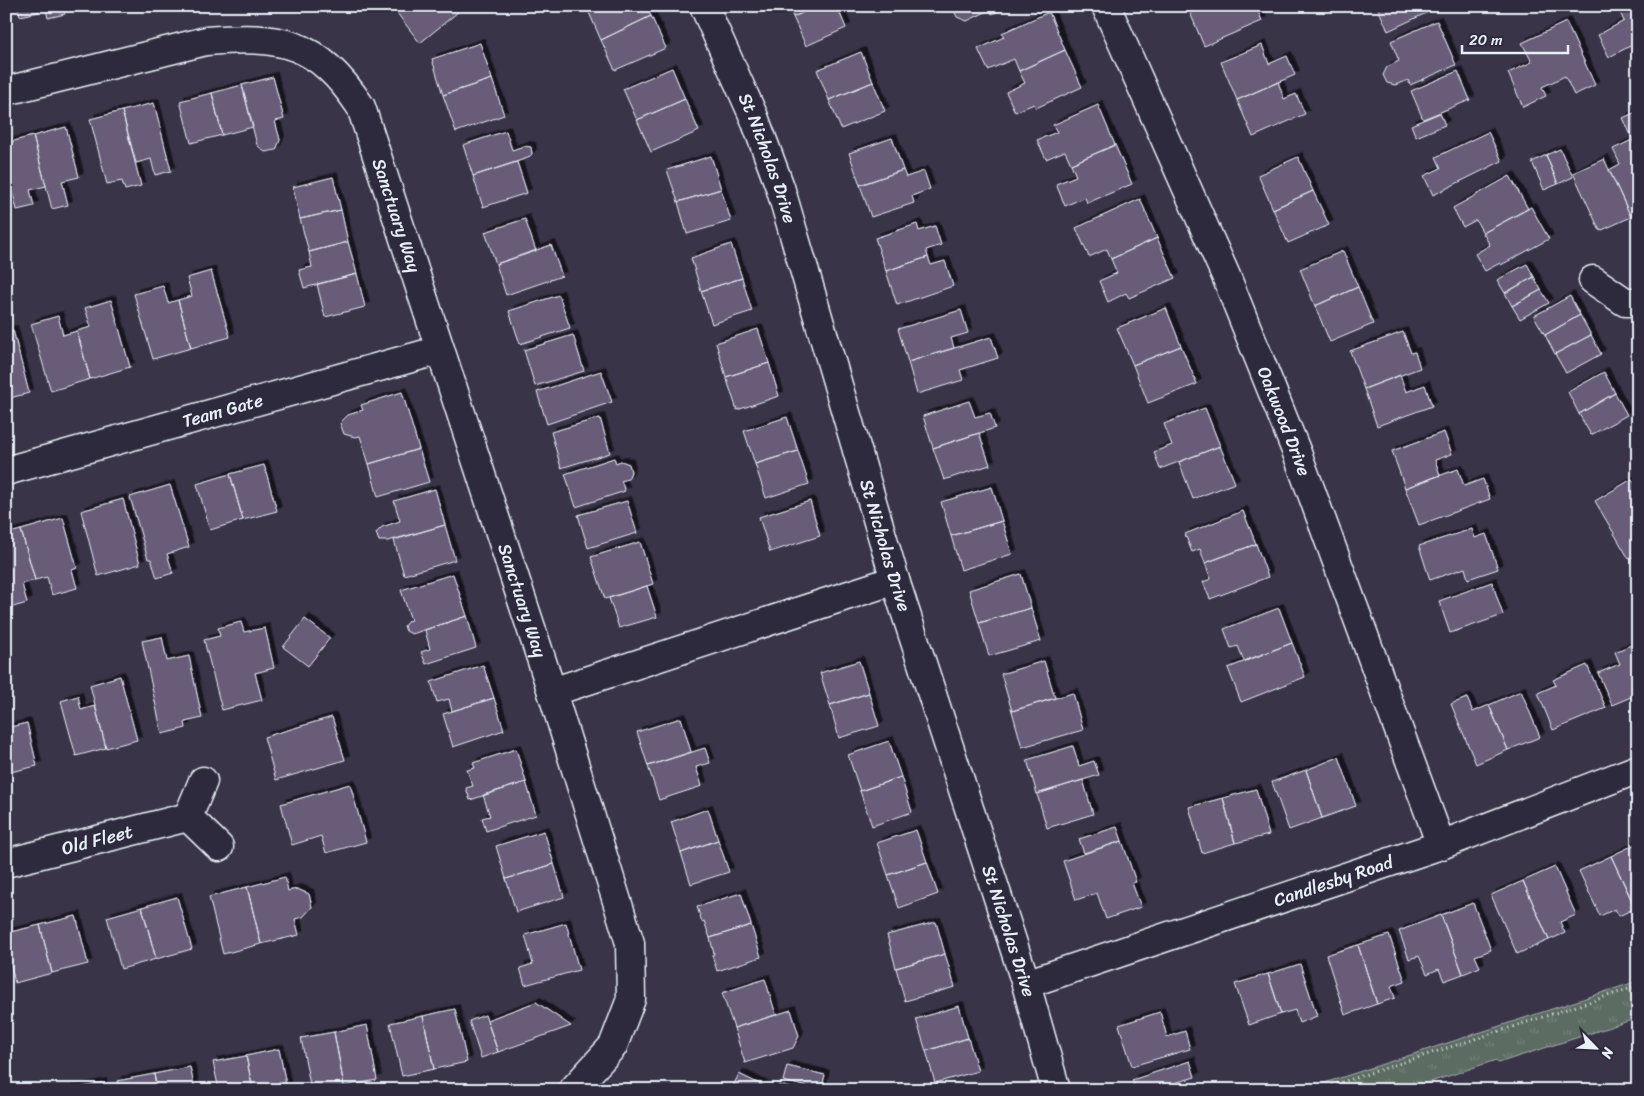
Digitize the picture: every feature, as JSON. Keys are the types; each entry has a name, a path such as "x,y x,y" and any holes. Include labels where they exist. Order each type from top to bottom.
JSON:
{"street":[{"name":"St Nicholas Drive","path":"704,6 754,117 780,187 895,580 1026,984 1056,1090"},
{"name":"Oakwood Drive","path":"1106,6 1226,276 1298,453 1441,845"},
{"name":"Sanctuary Way","path":"6,91 206,42 240,38 269,40 296,47 318,58 350,90 361,107 552,692 630,944 631,999 612,1046 573,1090"},
{"path":"1593,280 1625,302 1638,302"},
{"name":"Team Gate","path":"6,472 440,350"},
{"path":"552,692 895,580"},
{"name":"Candlesby Road","path":"1026,984 1441,845 1638,769"},
{"path":"203,781 188,817 219,847"},
{"name":"Old Fleet","path":"6,863 188,817"}],"path":[{"path":"1318,1090 1638,986"}],"green space":[{"path":"1638,981 1638,1018 1498,1063 1496,1060 1407,1090 1303,1090"}],"building":[{"path":"18,6 38,6 39,12 20,16"},
{"path":"45,6 62,6 65,14 48,18"},
{"path":"405,6 454,6 458,12 420,43 397,13"},
{"path":"591,6 646,6 651,16 601,40 587,8"},
{"path":"788,6 818,6 793,17"},
{"path":"818,6 837,6 846,28 806,46 793,17"},
{"path":"952,6 1010,6 992,14 990,10 967,21 957,17"},
{"path":"1193,6 1256,6 1262,21 1204,46 1188,8"},
{"path":"1377,6 1439,6 1439,7 1388,31"},
{"path":"1617,6 1638,6 1638,42 1609,57 1598,35 1624,21"},
{"path":"1049,12 1065,50 1019,71 1014,59 988,70 978,49 1004,37 1002,33"},
{"path":"651,16 666,48 615,70 601,40"},
{"path":"1437,21 1456,65 1410,85 1408,80 1395,85 1387,83 1383,75 1387,67 1399,61 1391,41"},
{"path":"1566,22 1595,85 1574,95 1565,76 1542,87 1546,96 1523,107 1508,73 1532,62 1522,43"},
{"path":"480,43 492,79 443,95 432,59"},
{"path":"1262,45 1269,64 1287,56 1295,75 1237,100 1221,62"},
{"path":"1065,50 1082,87 1036,108 1034,104 1015,112 1006,92 1025,83 1019,71"},
{"path":"861,52 873,82 829,100 817,70"},
{"path":"672,68 685,99 637,120 623,89"},
{"path":"1458,71 1470,100 1423,119 1411,91"},
{"path":"273,77 284,119 275,121 280,140 276,150 265,152 257,145 242,85"},
{"path":"492,79 504,115 456,132 443,95"},
{"path":"873,82 885,111 841,129 829,100"},
{"path":"1278,82 1284,99 1296,94 1305,114 1253,137 1237,100"},
{"path":"242,85 253,127 222,135 212,93"},
{"path":"212,93 222,135 191,143 180,101"},
{"path":"685,99 699,131 651,152 637,120"},
{"path":"154,103 171,171 155,175 151,159 136,163 122,111"},
{"path":"1098,105 1115,145 1071,164 1065,151 1046,159 1037,140 1057,132 1053,125"},
{"path":"122,111 141,186 125,190 122,181 107,184 90,119"},
{"path":"1638,111 1638,145 1636,146 1623,118"},
{"path":"1440,113 1445,125 1416,137 1411,125"},
{"path":"66,127 79,177 62,181 68,205 52,209 33,136"},
{"path":"506,131 512,150 524,146 531,147 532,154 528,158 473,176 463,145"},
{"path":"1488,132 1502,161 1433,195 1424,176 1441,168 1436,157"},
{"path":"33,136 46,186 30,190 34,206 17,210 6,168 6,143"},
{"path":"892,138 903,170 860,185 849,153"},
{"path":"1632,140 1638,152 1638,214 1631,217 1609,170 1620,164 1613,149"},
{"path":"1115,145 1132,184 1087,203 1085,197 1065,206 1056,184 1076,176 1071,164"},
{"path":"1560,149 1573,177 1558,184 1546,155"},
{"path":"1546,155 1558,184 1544,190 1532,162"},
{"path":"711,156 721,189 678,202 667,170"},
{"path":"1298,157 1313,191 1273,209 1258,175"},
{"path":"1604,159 1631,217 1600,231 1573,173"},
{"path":"517,162 527,193 483,207 473,176"},
{"path":"903,170 906,177 924,171 930,189 912,196 914,203 871,217 860,185"},
{"path":"1510,176 1528,209 1483,233 1476,220 1463,227 1453,208"},
{"path":"333,177 341,210 300,219 293,187"},
{"path":"721,189 731,221 687,234 678,202"},
{"path":"1313,191 1329,225 1288,243 1273,209"},
{"path":"1140,199 1157,238 1111,259 1107,249 1089,257 1076,228"},
{"path":"1531,207 1549,239 1501,265 1500,263 1485,271 1475,254 1490,245 1483,233"},
{"path":"341,210 348,242 309,252 300,219"},
{"path":"525,219 536,251 496,264 485,232"},
{"path":"917,224 919,231 935,226 941,245 926,250 928,257 886,271 875,238"},
{"path":"1157,238 1175,278 1129,298 1126,293 1108,302 1099,281 1117,273 1111,259"},
{"path":"348,242 357,274 304,288 299,270 312,267 309,252"},
{"path":"731,244 742,278 701,291 691,258"},
{"path":"551,245 562,276 506,295 496,264"},
{"path":"1343,251 1358,287 1315,306 1300,269"},
{"path":"928,257 931,265 945,261 953,286 897,305 886,271"},
{"path":"1527,264 1534,277 1505,293 1497,280"},
{"path":"211,271 230,337 191,348 178,300 192,296 187,278"},
{"path":"357,274 365,307 325,317 317,284"},
{"path":"1534,277 1541,290 1512,306 1505,293"},
{"path":"742,278 752,311 712,324 701,291"},
{"path":"163,286 168,303 178,300 191,348 153,359 134,294"},
{"path":"1358,287 1373,324 1330,342 1315,306"},
{"path":"1541,290 1549,303 1520,319 1512,306"},
{"path":"559,295 570,328 520,344 509,311"},
{"path":"1570,296 1580,315 1545,335 1534,316"},
{"path":"111,300 130,367 90,379 77,331 91,327 85,308"},
{"path":"1166,308 1181,346 1133,365 1117,328"},
{"path":"961,310 968,333 951,338 954,348 908,362 898,329"},
{"path":"1580,315 1591,335 1555,354 1545,335"},
{"path":"58,316 63,335 77,331 90,379 51,391 31,324"},
{"path":"758,329 769,363 726,377 716,343"},
{"path":"13,330 29,393 6,399 6,331"},
{"path":"1403,332 1411,353 1415,352 1420,368 1364,389 1350,351"},
{"path":"573,335 584,371 535,386 524,350"},
{"path":"1591,335 1601,354 1566,373 1555,354"},
{"path":"991,337 998,358 960,370 963,380 917,394 908,362"},
{"path":"1181,346 1197,384 1148,403 1133,365"},
{"path":"769,363 779,396 737,410 726,377"},
{"path":"601,371 612,402 547,424 537,392"},
{"path":"1604,372 1615,393 1579,414 1568,392"},
{"path":"1400,375 1406,392 1425,385 1432,406 1377,426 1364,389"},
{"path":"402,392 419,449 369,464 360,436 355,437 344,434 340,423 348,415 363,410 361,405"},
{"path":"1615,393 1627,415 1591,435 1579,414"},
{"path":"969,401 975,417 990,413 995,428 933,448 923,416"},
{"path":"1205,408 1220,446 1160,469 1154,452 1172,445 1164,424"},
{"path":"787,417 798,451 755,464 744,431"},
{"path":"600,418 610,453 561,468 551,432"},
{"path":"1444,432 1452,454 1435,460 1440,475 1405,488 1392,451"},
{"path":"979,433 990,465 944,480 933,448"},
{"path":"1220,446 1235,483 1193,499 1179,462"},
{"path":"419,449 429,482 378,497 369,464"},
{"path":"798,451 809,484 766,498 755,464"},
{"path":"614,458 616,463 621,461 629,464 631,472 628,479 621,481 625,491 576,507 565,474"},
{"path":"264,465 277,511 243,520 230,474"},
{"path":"1458,469 1464,486 1483,479 1490,499 1419,525 1405,488"},
{"path":"230,474 243,520 210,530 197,484"},
{"path":"1632,479 1638,489 1638,554 1629,559 1595,501"},
{"path":"170,485 189,547 167,554 173,573 157,578 151,559 148,559 130,497"},
{"path":"992,487 1002,521 951,536 941,502"},
{"path":"435,489 445,525 388,541 379,541 376,533 382,527 400,521 394,501"},
{"path":"123,499 140,564 98,576 81,511"},
{"path":"627,501 637,533 588,548 578,515"},
{"path":"810,501 820,536 770,552 759,517"},
{"path":"1243,511 1256,544 1205,563 1200,549 1192,552 1185,534"},
{"path":"63,518 77,568 72,570 77,588 52,595 47,577 35,580 21,530"},
{"path":"1002,521 1012,554 961,570 951,536"},
{"path":"445,525 455,560 404,575 394,540"},
{"path":"1472,529 1475,538 1486,534 1498,569 1468,579 1465,568 1430,580 1419,546"},
{"path":"21,530 35,580 22,584 27,603 6,609 6,534"},
{"path":"640,542 653,584 605,599 591,557"},
{"path":"1256,544 1268,577 1210,599 1203,582 1211,579 1205,563"},
{"path":"453,574 467,616 412,634 406,631 404,626 411,620 401,590"},
{"path":"1021,574 1031,608 979,623 969,590"},
{"path":"1492,582 1503,615 1450,633 1439,601"},
{"path":"647,586 657,617 619,628 609,598"},
{"path":"1031,608 1041,641 989,656 979,623"},
{"path":"1279,608 1292,643 1244,661 1238,646 1231,648 1224,629"},
{"path":"467,616 476,648 426,664 421,652 430,649 425,630"},
{"path":"305,619 330,638 308,666 283,647"},
{"path":"241,622 244,632 265,628 274,668 255,673 262,700 222,710 204,640 220,636 218,628"},
{"path":"162,637 167,661 189,656 202,718 185,722 186,728 162,734 142,641"},
{"path":"1638,642 1638,694 1612,705 1598,673 1620,664 1615,652"},
{"path":"1292,643 1305,677 1241,702 1228,668"},
{"path":"859,661 869,693 830,705 820,673"},
{"path":"1044,661 1055,698 1012,711 1001,674"},
{"path":"483,665 494,698 452,711 449,699 437,702 431,682"},
{"path":"1587,665 1606,708 1553,730 1538,693 1556,685 1553,680"},
{"path":"120,676 137,740 106,748 90,685"},
{"path":"1521,691 1540,737 1508,750 1489,705"},
{"path":"869,693 879,726 839,738 830,705"},
{"path":"1073,693 1083,730 1022,747 1012,711"},
{"path":"78,696 81,710 95,706 106,748 76,756 61,701"},
{"path":"494,698 504,730 453,747 443,714"},
{"path":"1467,698 1473,712 1489,705 1508,750 1476,764 1451,704"},
{"path":"332,717 345,760 276,780 264,737"},
{"path":"681,718 691,752 648,766 637,732"},
{"path":"27,723 37,766 6,773 6,728"},
{"path":"889,741 901,777 860,791 848,755"},
{"path":"1073,746 1079,766 1094,761 1099,775 1037,794 1027,760"},
{"path":"705,748 710,763 696,767 702,786 659,800 648,766"},
{"path":"516,749 526,782 470,800 466,788 473,786 467,770 475,768 473,763"},
{"path":"1339,757 1356,806 1322,818 1306,770"},
{"path":"1306,770 1322,818 1289,830 1272,782"},
{"path":"901,777 912,812 872,826 860,791"},
{"path":"1083,780 1093,814 1047,828 1037,794"},
{"path":"526,782 536,815 486,831 482,818 490,816 483,795"},
{"path":"350,784 366,842 326,853 321,836 292,845 281,804"},
{"path":"1256,789 1269,835 1235,843 1223,798"},
{"path":"1223,798 1235,843 1202,853 1189,807"},
{"path":"708,809 718,840 681,853 671,822"},
{"path":"1117,827 1122,841 1084,853 1079,839"},
{"path":"916,830 927,862 888,875 877,843"},
{"path":"544,831 554,864 506,879 496,846"},
{"path":"718,840 729,872 691,884 681,853"},
{"path":"1122,841 1136,882 1132,883 1141,907 1106,919 1097,893 1076,900 1063,861"},
{"path":"1638,843 1638,913 1611,856"},
{"path":"1611,856 1635,908 1619,916 1615,909 1600,916 1579,871"},
{"path":"927,862 938,894 899,908 888,875"},
{"path":"554,864 564,897 516,912 506,879"},
{"path":"1555,867 1576,915 1560,922 1565,933 1549,940 1523,881"},
{"path":"285,877 288,891 297,889 309,894 312,907 303,917 295,919 299,935 261,944 247,887"},
{"path":"1523,881 1549,940 1517,954 1491,895"},
{"path":"247,887 261,944 223,954 209,897"},
{"path":"741,893 751,925 710,938 697,907"},
{"path":"177,897 192,949 156,959 142,907"},
{"path":"1473,903 1491,950 1475,956 1480,967 1463,974 1441,915"},
{"path":"142,907 156,959 121,969 107,917"},
{"path":"1441,915 1463,974 1444,981 1439,969 1427,974 1419,956 1409,959 1399,931"},
{"path":"76,916 88,964 52,973 40,925"},
{"path":"936,922 945,954 896,968 887,935"},
{"path":"566,923 579,970 525,985 520,968 533,964 525,935"},
{"path":"40,925 52,973 15,983 6,946 6,933"},
{"path":"751,925 761,957 717,971 712,955 714,954 710,938"},
{"path":"1389,935 1405,981 1391,986 1395,998 1377,1004 1358,945"},
{"path":"1358,945 1377,1004 1345,1015 1326,955"},
{"path":"945,954 955,987 905,1001 896,968"},
{"path":"1300,964 1317,1016 1299,1023 1295,1010 1281,1014 1268,974"},
{"path":"1268,974 1281,1014 1249,1025 1235,984"},
{"path":"765,979 776,1015 734,1028 722,993"},
{"path":"536,1002 571,1026 498,1052 487,1020"},
{"path":"959,1006 968,1038 926,1051 916,1019"},
{"path":"455,1009 467,1062 434,1069 423,1016"},
{"path":"791,1010 799,1036 793,1048 745,1063 734,1028"},
{"path":"1160,1012 1167,1037 1185,1031 1190,1049 1132,1066 1119,1025"},
{"path":"485,1015 498,1052 481,1058 469,1021"},
{"path":"423,1016 434,1069 402,1076 390,1023"},
{"path":"367,1025 377,1080 344,1086 334,1032"},
{"path":"334,1032 344,1086 324,1090 311,1090 301,1038"},
{"path":"968,1038 978,1071 935,1083 926,1051"},
{"path":"279,1049 287,1090 253,1090 246,1056"},
{"path":"246,1056 253,1090 219,1090 213,1062"},
{"path":"1190,1061 1195,1077 1175,1083 1178,1090 1135,1090 1132,1080"},
{"path":"787,1066 825,1075 821,1090 783,1081"},
{"path":"190,1067 195,1090 157,1090 154,1074"},
{"path":"154,1074 157,1090 119,1090 117,1081"},
{"path":"739,1074 772,1090 731,1090"},
{"path":"102,1083 103,1090 68,1090"},
{"path":"779,1085 800,1090 777,1090"}]}
